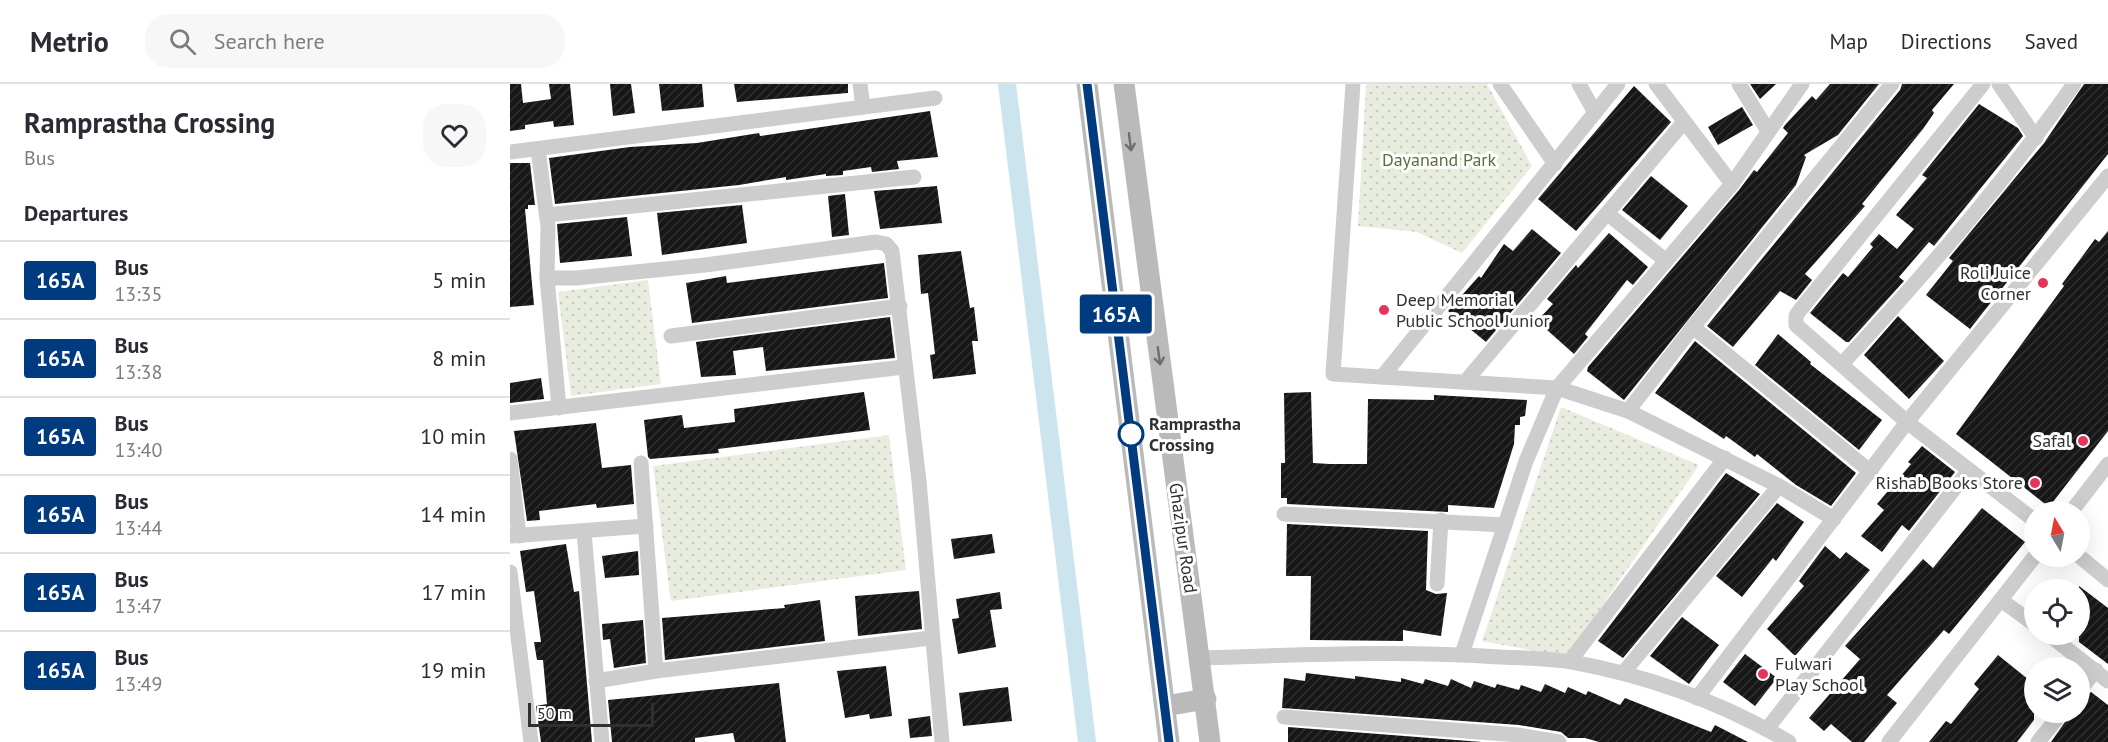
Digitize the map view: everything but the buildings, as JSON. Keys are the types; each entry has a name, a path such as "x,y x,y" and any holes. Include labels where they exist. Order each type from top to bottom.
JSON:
{"main road":[{"path":"1087,84 1165,706 1163,739"},
{"name":"Ghazipur Road","path":"1124,84 1210,742"},
{"path":"1165,706 1206,699"}],"street":[{"path":"860,84 863,107"},
{"path":"1353,84 1333,374 1557,388 1628,411 1779,486 1834,519"},
{"path":"1500,84 1555,164"},
{"path":"1579,84 1595,113"},
{"path":"1382,377 1618,84"},
{"path":"1656,84 1683,123 1732,184"},
{"path":"1739,84 1768,132"},
{"path":"1462,654 1526,461 1557,388 1732,184 1802,84"},
{"path":"1628,411 1892,84"},
{"path":"1983,84 1796,316 1796,325 1908,422 2024,512"},
{"path":"2000,84 2036,138"},
{"path":"1842,364 1900,300 2036,138 2074,84"},
{"path":"510,152 935,98"},
{"path":"1466,382 1683,123"},
{"path":"538,149 547,215 547,278 559,408"},
{"path":"1697,698 1908,422 2108,176"},
{"path":"547,215 914,177"},
{"path":"1608,214 1665,260"},
{"path":"547,278 576,278 705,265 876,242 886,244 892,251 919,481 931,638 942,742"},
{"path":"671,336 900,306"},
{"path":"1694,327 1870,472"},
{"path":"510,413 904,368"},
{"path":"1570,661 1725,458"},
{"path":"510,459 515,536 646,526"},
{"path":"641,463 656,671"},
{"path":"2079,501 2108,464"},
{"path":"1767,729 1969,470"},
{"path":"1623,673 1779,486"},
{"path":"1284,514 1441,520 1505,525"},
{"path":"1437,584 1441,520"},
{"path":"584,532 602,742"},
{"path":"2090,565 2108,580"},
{"path":"1889,742 2026,567"},
{"path":"510,572 531,742"},
{"path":"2001,600 2024,617"},
{"path":"596,681 656,671 931,638"},
{"path":"2063,645 2108,681"},
{"path":"1199,658 1462,654 1570,661 1623,673 1697,698 1767,729 1789,742"},
{"path":"2090,677 2096,670"},
{"path":"1284,717 1518,735 1559,742"},
{"path":"2038,742 2053,723"}],"green space":[{"name":"Dayanand Park","path":"1366,84 1487,84 1532,166 1462,253 1417,232 1358,226"},
{"path":"648,280 661,384 571,396 558,292"},
{"path":"1561,407 1699,465 1567,657 1482,641"},
{"path":"889,435 906,570 671,601 653,466"}],"waterway":[{"path":"1007,84 1087,742"}],"bus line":[{"name":"165A","path":"1087,84 1169,742"}],"place":[{"name":"Roli Juice Corner","path":"2043,283"},
{"name":"Deep Memorial Public School Junior","path":"1384,310"},
{"name":"Ramprastha Crossing","path":"1131,434"},
{"name":"Safal","path":"2083,441"},
{"name":"Rishab Books Store","path":"2035,483"},
{"name":"Fulwari Play School","path":"1763,674"}]}
